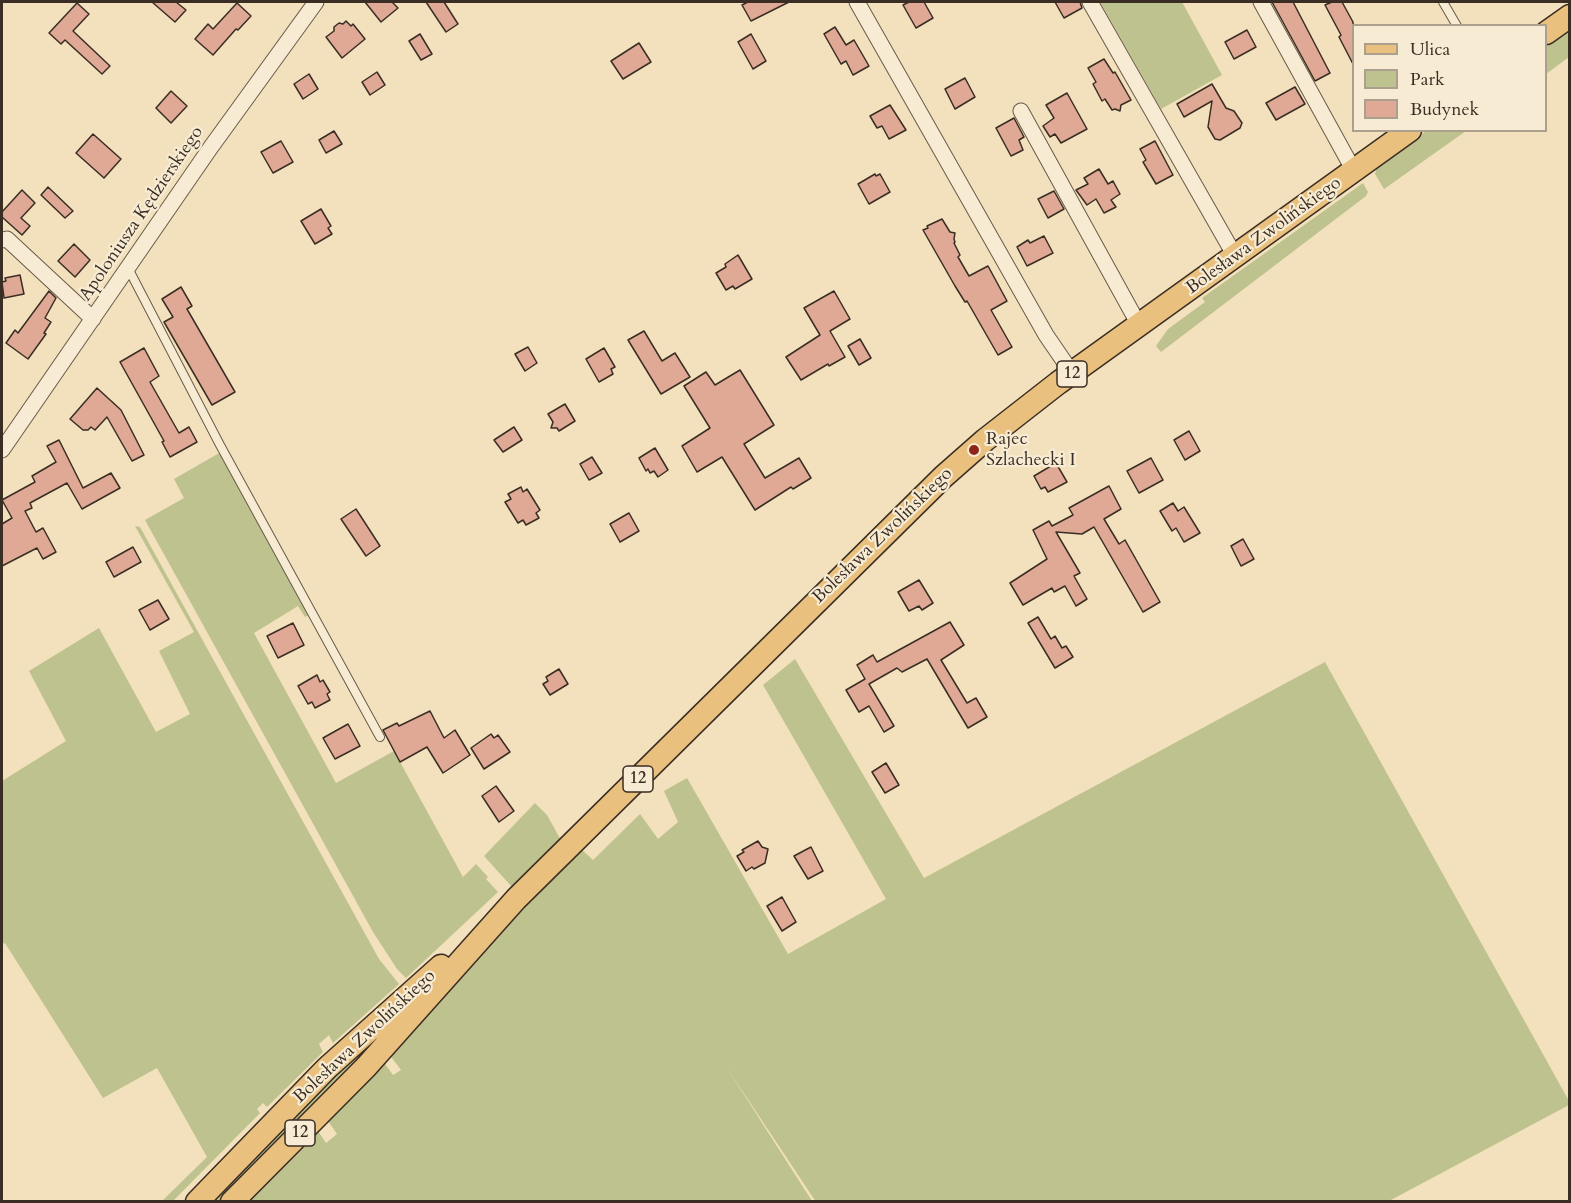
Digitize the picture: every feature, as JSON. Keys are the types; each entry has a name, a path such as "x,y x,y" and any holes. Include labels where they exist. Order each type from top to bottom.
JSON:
{"main road":[{"path":"1547,32 1569,16"},
{"name":"Bolesława Zwolińskiego","path":"234,1201 366,1067 512,904 921,496 985,440 1072,373 1407,132"},
{"name":"Bolesława Zwolińskiego","path":"197,1202 327,1068 512,904"}],"street":[{"name":"Apoloniusza Kędzierskiego","path":"2,450 217,138 316,2"},
{"path":"857,2 1046,335 1072,373"},
{"path":"1090,2 1235,256"},
{"path":"1261,2 1354,171"},
{"path":"1021,111 1139,325"},
{"path":"2,240 7,239 93,319"}],"lane":[{"path":"1443,2 1456,24"},
{"path":"128,268 220,445 380,737"}],"green space":[{"path":"1100,2 1182,2 1222,75 1161,109"},
{"path":"1569,27 1569,57 1547,73 1547,43"},
{"path":"1425,132 1465,132 1384,189 1375,174 1377,166"},
{"path":"1363,183 1368,192 1366,196 1161,352 1156,346 1168,329 1205,302 1202,298"},
{"path":"221,452 309,615 305,617 298,606 254,633 336,783 394,751 463,877 476,864 498,892 406,978 397,969 373,932 145,520 184,498 174,479"},
{"path":"135,526 140,527 379,959 399,984 333,1043 329,1035 319,1044 323,1052 267,1107 263,1103 257,1109 260,1113 173,1201 162,1201 207,1157 157,1068 103,1098 5,943 2,944 2,781 66,741 29,671 99,628 156,732 190,714 159,651 194,632"},
{"path":"795,659 924,878 1325,662 1569,1101 1569,1105 1389,1201 816,1202 727,1068 812,1201 247,1202 318,1131 326,1143 337,1134 328,1121 383,1061 393,1075 401,1070 389,1054 457,975 580,848 593,860 640,814 658,839 678,822 664,791 687,778 788,954 886,899 763,685"},
{"path":"535,803 547,815 562,842 517,887 512,887 484,856"},
{"path":"378,1032 372,1048 220,1201 209,1202"}],"building":[{"path":"152,2 176,2 186,10 175,22"},
{"path":"365,2 392,2 398,8 381,22"},
{"path":"426,2 444,2 458,24 446,32"},
{"path":"748,2 789,2 751,21 742,5"},
{"path":"909,2 924,2 933,18 916,28 903,5"},
{"path":"1055,2 1080,2 1082,8 1064,18"},
{"path":"1272,2 1293,2 1330,73 1315,81"},
{"path":"1342,2 1353,22 1352,62 1339,37 1341,35 1325,5"},
{"path":"77,3 89,14 73,31 110,66 102,74 65,40 61,44 49,33"},
{"path":"237,3 251,16 213,55 195,39 208,24 213,29"},
{"path":"346,21 351,26 353,24 365,39 342,58 326,37 339,23 343,24"},
{"path":"835,27 846,45 854,40 869,66 853,75 846,61 841,64 824,34"},
{"path":"1247,30 1256,47 1234,59 1225,42"},
{"path":"420,34 432,54 421,60 409,41"},
{"path":"751,34 766,61 753,69 738,42"},
{"path":"639,43 651,62 623,79 611,61"},
{"path":"1104,59 1113,73 1115,72 1131,100 1121,105 1120,111 1112,110 1105,99 1102,101 1093,84 1096,82 1088,68"},
{"path":"377,72 385,85 370,95 362,82"},
{"path":"309,74 318,89 303,99 294,84"},
{"path":"965,78 975,97 955,109 945,89"},
{"path":"1212,84 1226,108 1234,111 1242,123 1240,128 1220,140 1215,139 1208,127 1212,101 1184,117 1177,104"},
{"path":"1295,87 1305,104 1276,120 1266,103"},
{"path":"171,91 187,106 171,123 156,108"},
{"path":"1067,93 1087,129 1061,143 1055,134 1050,137 1043,126 1054,118 1046,105"},
{"path":"890,105 906,130 889,139 882,126 877,128 870,116"},
{"path":"1014,118 1024,137 1019,140 1023,150 1011,156 996,128"},
{"path":"334,131 342,144 326,153 319,140"},
{"path":"93,134 121,159 104,178 76,153"},
{"path":"281,141 293,162 273,173 261,152"},
{"path":"1155,141 1173,175 1156,184 1143,162 1146,160 1140,149"},
{"path":"1099,169 1108,184 1113,181 1120,194 1111,200 1116,207 1104,213 1096,199 1087,205 1076,190 1088,184 1084,178"},
{"path":"875,174 876,176 880,174 890,192 869,204 858,184"},
{"path":"48,187 73,211 65,218 41,195"},
{"path":"22,190 35,203 21,218 30,226 22,235 2,217 2,212"},
{"path":"1054,191 1064,209 1048,218 1038,199"},
{"path":"321,209 331,226 328,228 332,234 315,244 301,221"},
{"path":"942,219 950,232 955,233 954,243 960,255 958,257 969,276 988,266 1007,301 991,310 1012,347 998,355 923,230"},
{"path":"1044,236 1053,253 1027,266 1017,247 1028,240 1030,243"},
{"path":"74,244 90,260 75,277 58,261"},
{"path":"738,255 752,279 735,289 733,286 726,290 716,273"},
{"path":"20,275 24,294 4,298 2,282 6,281 5,278"},
{"path":"181,287 192,306 187,309 235,392 212,405 164,322 173,317 162,299"},
{"path":"49,291 56,298 45,318 51,322 44,333 46,334 28,359 6,343 15,330 18,333"},
{"path":"834,291 850,319 830,331 845,357 801,380 786,357 820,335 804,308"},
{"path":"644,331 662,361 675,353 690,377 661,394 628,340"},
{"path":"860,339 871,358 859,365 848,346"},
{"path":"528,347 537,363 525,371 515,354"},
{"path":"144,348 159,376 150,382 179,433 189,427 197,442 170,457 162,442 164,441 120,362"},
{"path":"604,348 615,367 611,369 613,374 599,382 586,359"},
{"path":"740,370 774,425 744,444 765,478 799,458 811,478 793,489 791,487 755,510 722,457 697,472 682,446 710,428 684,386 706,372 715,385"},
{"path":"97,388 121,410 144,455 132,461 107,417 95,430 91,427 83,430 70,419"},
{"path":"565,404 575,421 559,431 557,428 551,428 553,422 548,414"},
{"path":"514,427 522,440 503,452 494,440"},
{"path":"1189,431 1200,451 1185,460 1174,440"},
{"path":"59,440 83,488 111,473 120,488 82,509 67,483 30,503 32,508 25,511 36,532 43,528 56,552 43,559 37,548 2,566 2,524 12,518 2,500 35,482 32,476 56,462 47,446"},
{"path":"655,448 668,470 658,477 654,471 650,473 648,469 646,471 639,458"},
{"path":"592,457 602,473 589,480 580,464"},
{"path":"1151,458 1163,480 1139,493 1127,471"},
{"path":"1056,463 1067,482 1048,492 1045,487 1041,489 1034,476"},
{"path":"1109,486 1121,509 1104,519 1119,544 1125,540 1160,602 1143,612 1094,527 1082,534 1056,532 1080,573 1074,576 1087,599 1076,606 1065,586 1054,592 1052,588 1023,605 1010,583 1047,559 1033,530 1049,521 1052,526 1073,515 1069,508"},
{"path":"521,487 523,492 527,489 540,510 536,513 539,518 526,525 523,520 518,523 505,502 511,499 508,494"},
{"path":"1173,503 1178,511 1184,507 1200,533 1184,542 1176,528 1172,531 1160,511"},
{"path":"356,509 380,546 366,556 341,519"},
{"path":"629,513 639,531 620,542 610,524"},
{"path":"1243,539 1254,559 1241,566 1231,546"},
{"path":"133,547 141,562 114,577 106,562"},
{"path":"919,580 933,603 922,610 919,606 909,611 898,592"},
{"path":"158,600 169,619 150,630 139,610"},
{"path":"1038,617 1051,639 1055,636 1062,648 1066,646 1073,657 1055,668 1028,623"},
{"path":"950,622 964,645 941,660 967,703 976,698 987,717 968,728 927,659 902,672 897,668 869,684 894,726 884,732 869,706 859,712 846,690 865,679 857,665 873,655 877,662"},
{"path":"293,623 304,645 278,658 267,636"},
{"path":"559,669 568,684 550,695 543,684 548,681 546,677"},
{"path":"317,675 320,682 323,680 330,692 327,694 330,700 315,708 312,702 308,704 298,686"},
{"path":"430,711 444,738 455,730 470,755 443,773 427,747 400,762 383,730 397,723 399,726"},
{"path":"348,724 360,746 335,759 323,738"},
{"path":"491,734 494,738 498,735 510,752 484,769 471,748"},
{"path":"886,763 899,785 885,793 872,772"},
{"path":"496,786 514,811 499,822 482,796"},
{"path":"758,841 762,847 768,849 765,863 746,871 737,856 744,852 742,850"},
{"path":"811,847 823,871 808,879 794,856"},
{"path":"782,897 796,922 782,931 767,906"}],"place":[{"name":"Rajec Szlachecki I","path":"974,450"}]}
